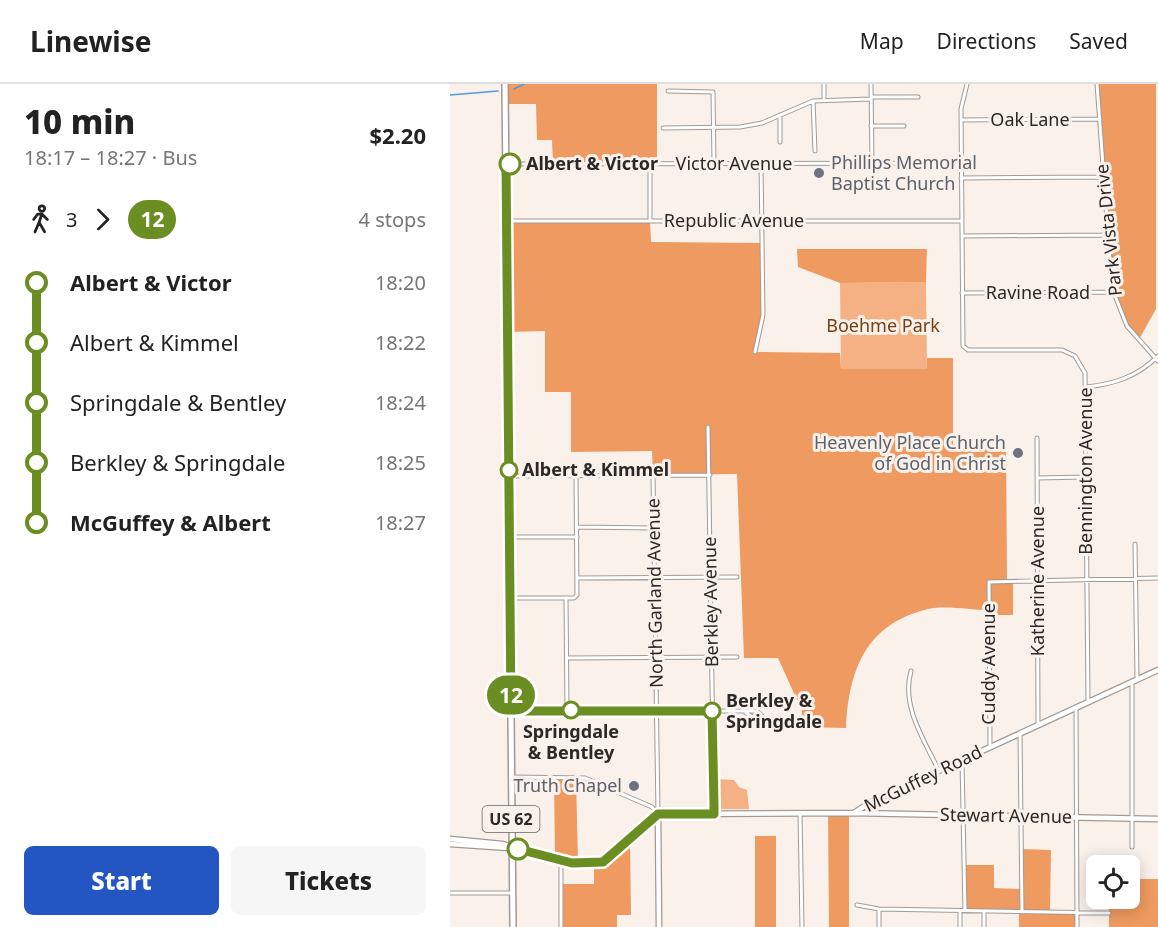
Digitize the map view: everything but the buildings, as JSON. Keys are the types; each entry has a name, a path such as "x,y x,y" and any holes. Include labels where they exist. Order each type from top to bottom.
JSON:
{"main road":[{"name":"US 62","path":"506,84 513,927"}],"street":[{"path":"824,84 824,100"},
{"path":"872,84 872,164"},
{"path":"962,293 961,120 967,84"},
{"name":"Park Vista Drive","path":"1097,84 1113,292 1127,326 1157,359"},
{"path":"668,91 713,92 714,163"},
{"path":"663,128 751,126 813,101 918,98"},
{"path":"813,101 815,151"},
{"path":"780,115 780,142"},
{"name":"Oak Lane","path":"961,120 1100,119"},
{"path":"871,126 904,126"},
{"name":"Victor Avenue","path":"506,164 961,163"},
{"path":"650,164 651,221"},
{"path":"755,352 763,315 761,164"},
{"path":"961,178 1104,177"},
{"name":"Republic Avenue","path":"507,221 962,221"},
{"path":"962,236 1108,235"},
{"name":"Ravine Road","path":"962,293 1113,292"},
{"name":"Bennington Avenue","path":"962,293 964,348 1068,352 1083,366 1086,387 1088,702"},
{"path":"1086,387 1125,380 1157,359"},
{"name":"Berkley Avenue","path":"708,427 714,814"},
{"name":"Katherine Avenue","path":"1037,438 1038,724"},
{"name":"North Garland Avenue","path":"653,475 659,927"},
{"path":"509,476 710,475"},
{"path":"510,598 566,598 577,595 576,476"},
{"path":"1037,477 1086,477"},
{"path":"577,528 654,528"},
{"path":"509,537 577,537"},
{"path":"1132,847 1135,544"},
{"path":"577,578 737,577"},
{"path":"1038,579 1158,578"},
{"name":"Cuddy Avenue","path":"990,747 989,582 1038,579"},
{"path":"566,598 567,710"},
{"path":"567,658 737,657"},
{"name":"McGuffey Road","path":"658,814 854,813 1038,724 1158,670"},
{"path":"911,671 908,691 911,709 939,771"},
{"path":"1076,707 1077,927"},
{"path":"511,711 746,713 759,711 762,716 758,720 746,713"},
{"path":"1020,733 1022,912"},
{"path":"960,927 963,911 962,760"},
{"path":"450,839 502,844 572,863 605,861 658,814 652,807 591,780 512,777"},
{"path":"800,813 802,927"},
{"name":"Stewart Avenue","path":"854,813 1158,819"},
{"path":"450,844 512,848"},
{"path":"561,860 561,927"},
{"path":"450,893 513,893"},
{"path":"857,905 879,909 1108,913"},
{"path":"879,909 879,927"},
{"path":"984,911 984,927"}],"green space":[{"name":"Boehme Park","path":"926,282 927,369 841,369 840,283"},
{"path":"717,779 734,780 739,787 747,790 749,809 717,809"}],"shaded area":[{"path":"505,84 657,84 657,164 553,164 552,140 537,140 536,104 506,104"},
{"path":"1097,84 1156,84 1156,309 1138,341 1123,318 1112,286"},
{"path":"507,221 650,221 651,242 762,243 762,326 756,352 840,353 841,369 927,369 927,358 953,358 953,444 1006,444 1007,580 1013,580 1013,615 989,615 989,610 942,607 907,616 889,626 865,652 851,687 846,728 802,727 802,711 778,658 744,658 737,474 653,475 652,451 571,452 571,392 545,392 545,331 508,332"},
{"path":"797,249 927,249 926,282 840,283 798,267"},
{"path":"554,777 576,777 578,863 555,859"},
{"path":"828,813 849,813 849,927 829,927"},
{"path":"755,836 776,836 776,927 755,927"},
{"path":"630,839 631,915 617,915 617,927 561,927 561,884 594,884 594,863 603,862"},
{"path":"1021,849 1051,850 1050,912 1077,913 1077,927 1019,927 1019,912 965,911 964,865 994,865 994,888 1021,889"},
{"path":"1140,879 1158,879 1158,927 1109,927 1109,909 1140,909"}],"waterway":[{"path":"514,89 524,84"},
{"path":"450,95 498,91"}],"bus line":[{"name":"12","path":"510,164 506,164 511,711 712,711 714,804 714,814 658,814 603,862 572,863 518,849"}],"place":[{"name":"Albert & Victor","path":"510,164"},
{"name":"Phillips Memorial Baptist Church","path":"819,173"},
{"name":"Heavenly Place Church of God in Christ","path":"1018,453"},
{"name":"Albert & Kimmel","path":"509,470"},
{"name":"Springdale & Bentley","path":"571,710"},
{"name":"Berkley & Springdale","path":"712,711"},
{"name":"Truth Chapel","path":"634,786"}]}
